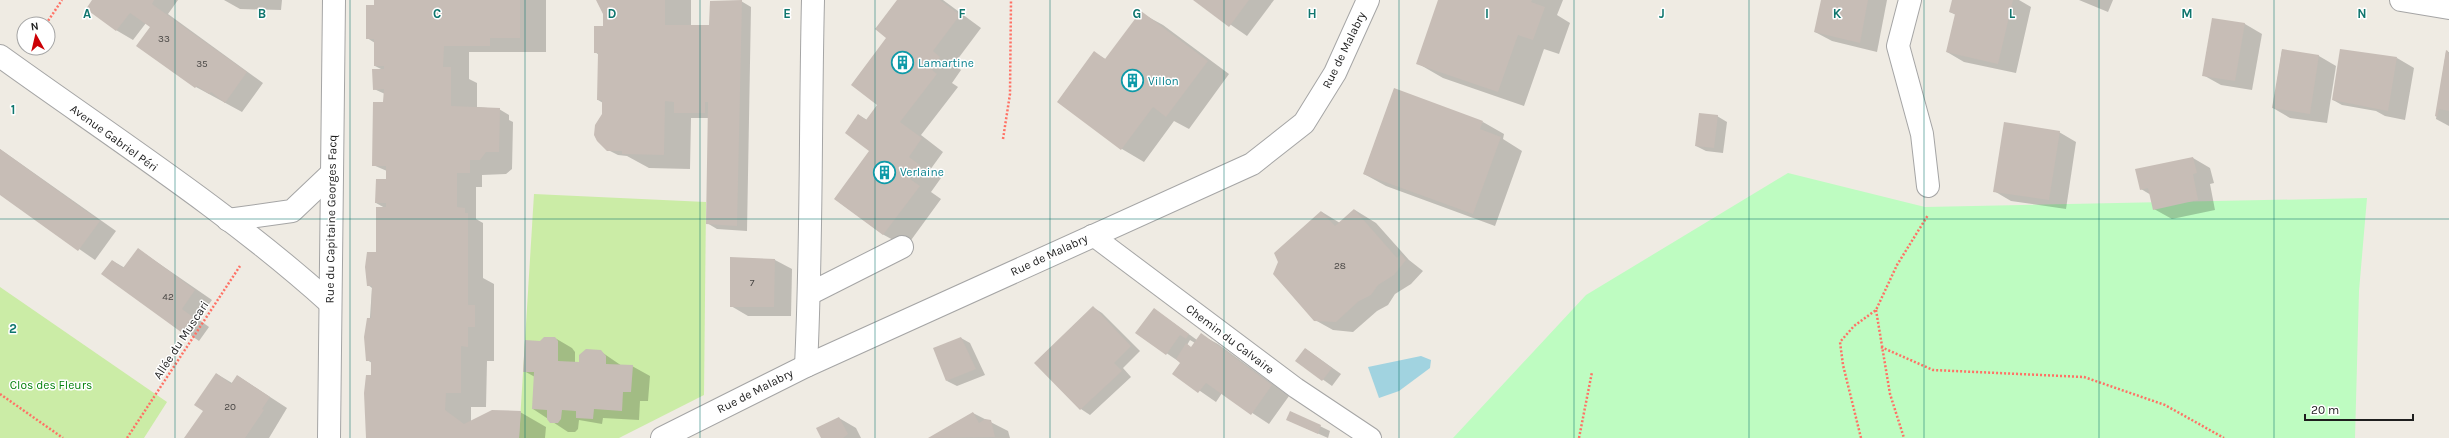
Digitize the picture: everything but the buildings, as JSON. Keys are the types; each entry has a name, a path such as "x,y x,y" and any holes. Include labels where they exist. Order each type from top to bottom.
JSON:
{"street":[{"name":"Rue du Capitaine Georges Facq","path":"329,438 330,215 334,0"},
{"path":"806,366 809,294 808,246 812,0"},
{"name":"Rue de Malabry","path":"662,438 806,366 1092,235 1252,164 1304,123 1335,73 1368,0"},
{"path":"1910,0 1898,46 1922,134 1928,186"},
{"path":"2401,0 2449,8"},
{"name":"Avenue Gabriel Péri","path":"0,56 228,220 291,268 330,303"},
{"path":"228,220 292,211 331,174"},
{"path":"809,294 902,247"}],"lane":[{"name":"Chemin du Calvaire","path":"1092,235 1296,388 1371,438"}],"path":[{"path":"51,16 62,0"},
{"path":"1003,139 1010,94 1011,0"},
{"path":"1861,438 1843,365 1840,342 1854,326 1876,310 1897,265 1928,218 1928,186"},
{"name":"Allée du Muscari","path":"127,438 245,259"},
{"path":"1876,310 1890,394 1904,438"},
{"path":"1882,347 1933,370 2084,377 2165,405 2224,438"},
{"path":"1579,438 1592,372"},
{"path":"0,394 63,438"}],"green space":[{"path":"1788,173 1925,207 2367,198 2359,291 2355,438 1453,438 1586,295"},
{"path":"534,194 706,202 704,395 619,438 519,438"},
{"name":"Clos des Fleurs","path":"0,287 167,402 144,438 0,438"}],"water":[{"path":"1421,356 1431,360 1430,368 1399,391 1379,398 1368,367"}],"place":[{"name":"Lamartine","path":"902,63"},
{"name":"Villon","path":"1132,81"},
{"name":"Verlaine","path":"884,172"}]}
